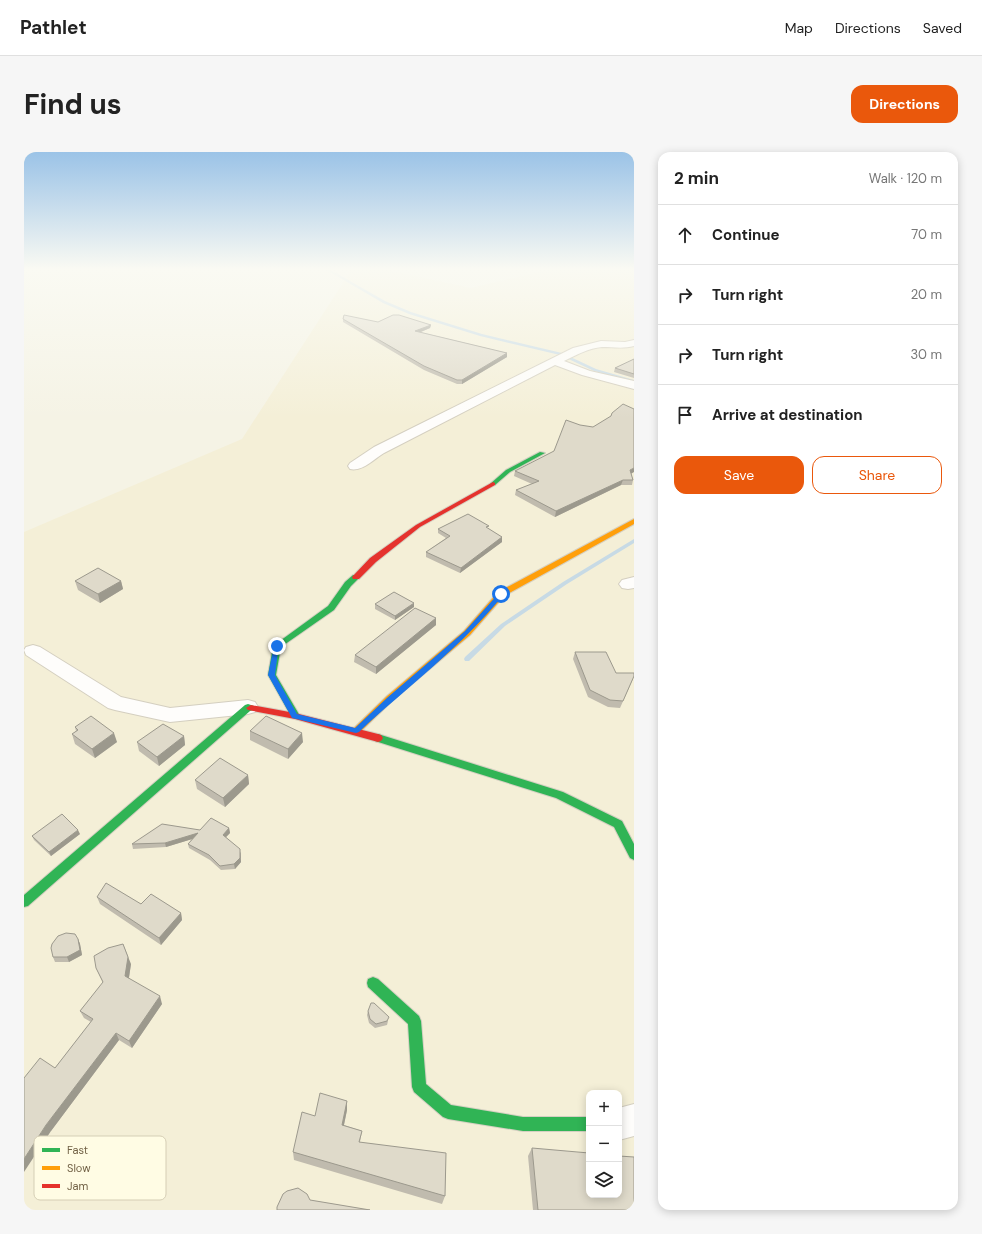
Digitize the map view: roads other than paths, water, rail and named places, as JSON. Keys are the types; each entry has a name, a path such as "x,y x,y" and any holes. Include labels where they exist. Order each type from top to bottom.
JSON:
{"street":[{"path":"355,466 379,450 556,362 577,350 601,344 625,345 634,343"},
{"path":"556,362 586,373 634,385"},
{"path":"295,716 272,675 277,646 331,608 348,584 372,560 418,526 493,484 508,471 542,453"},
{"path":"356,731 390,698 467,633 501,594 634,521"},
{"path":"33,651 115,703 170,715 248,707 295,716 356,731 559,795 618,824 634,855"},
{"path":"24,902 248,707"},
{"path":"373,983 414,1021 419,1087 448,1112 523,1124 586,1124"},
{"path":"622,1123 634,1120"}],"waterway":[{"path":"427,318 481,335 561,354 595,370 634,381"},
{"path":"467,659 503,625 565,583 634,541"}]}
